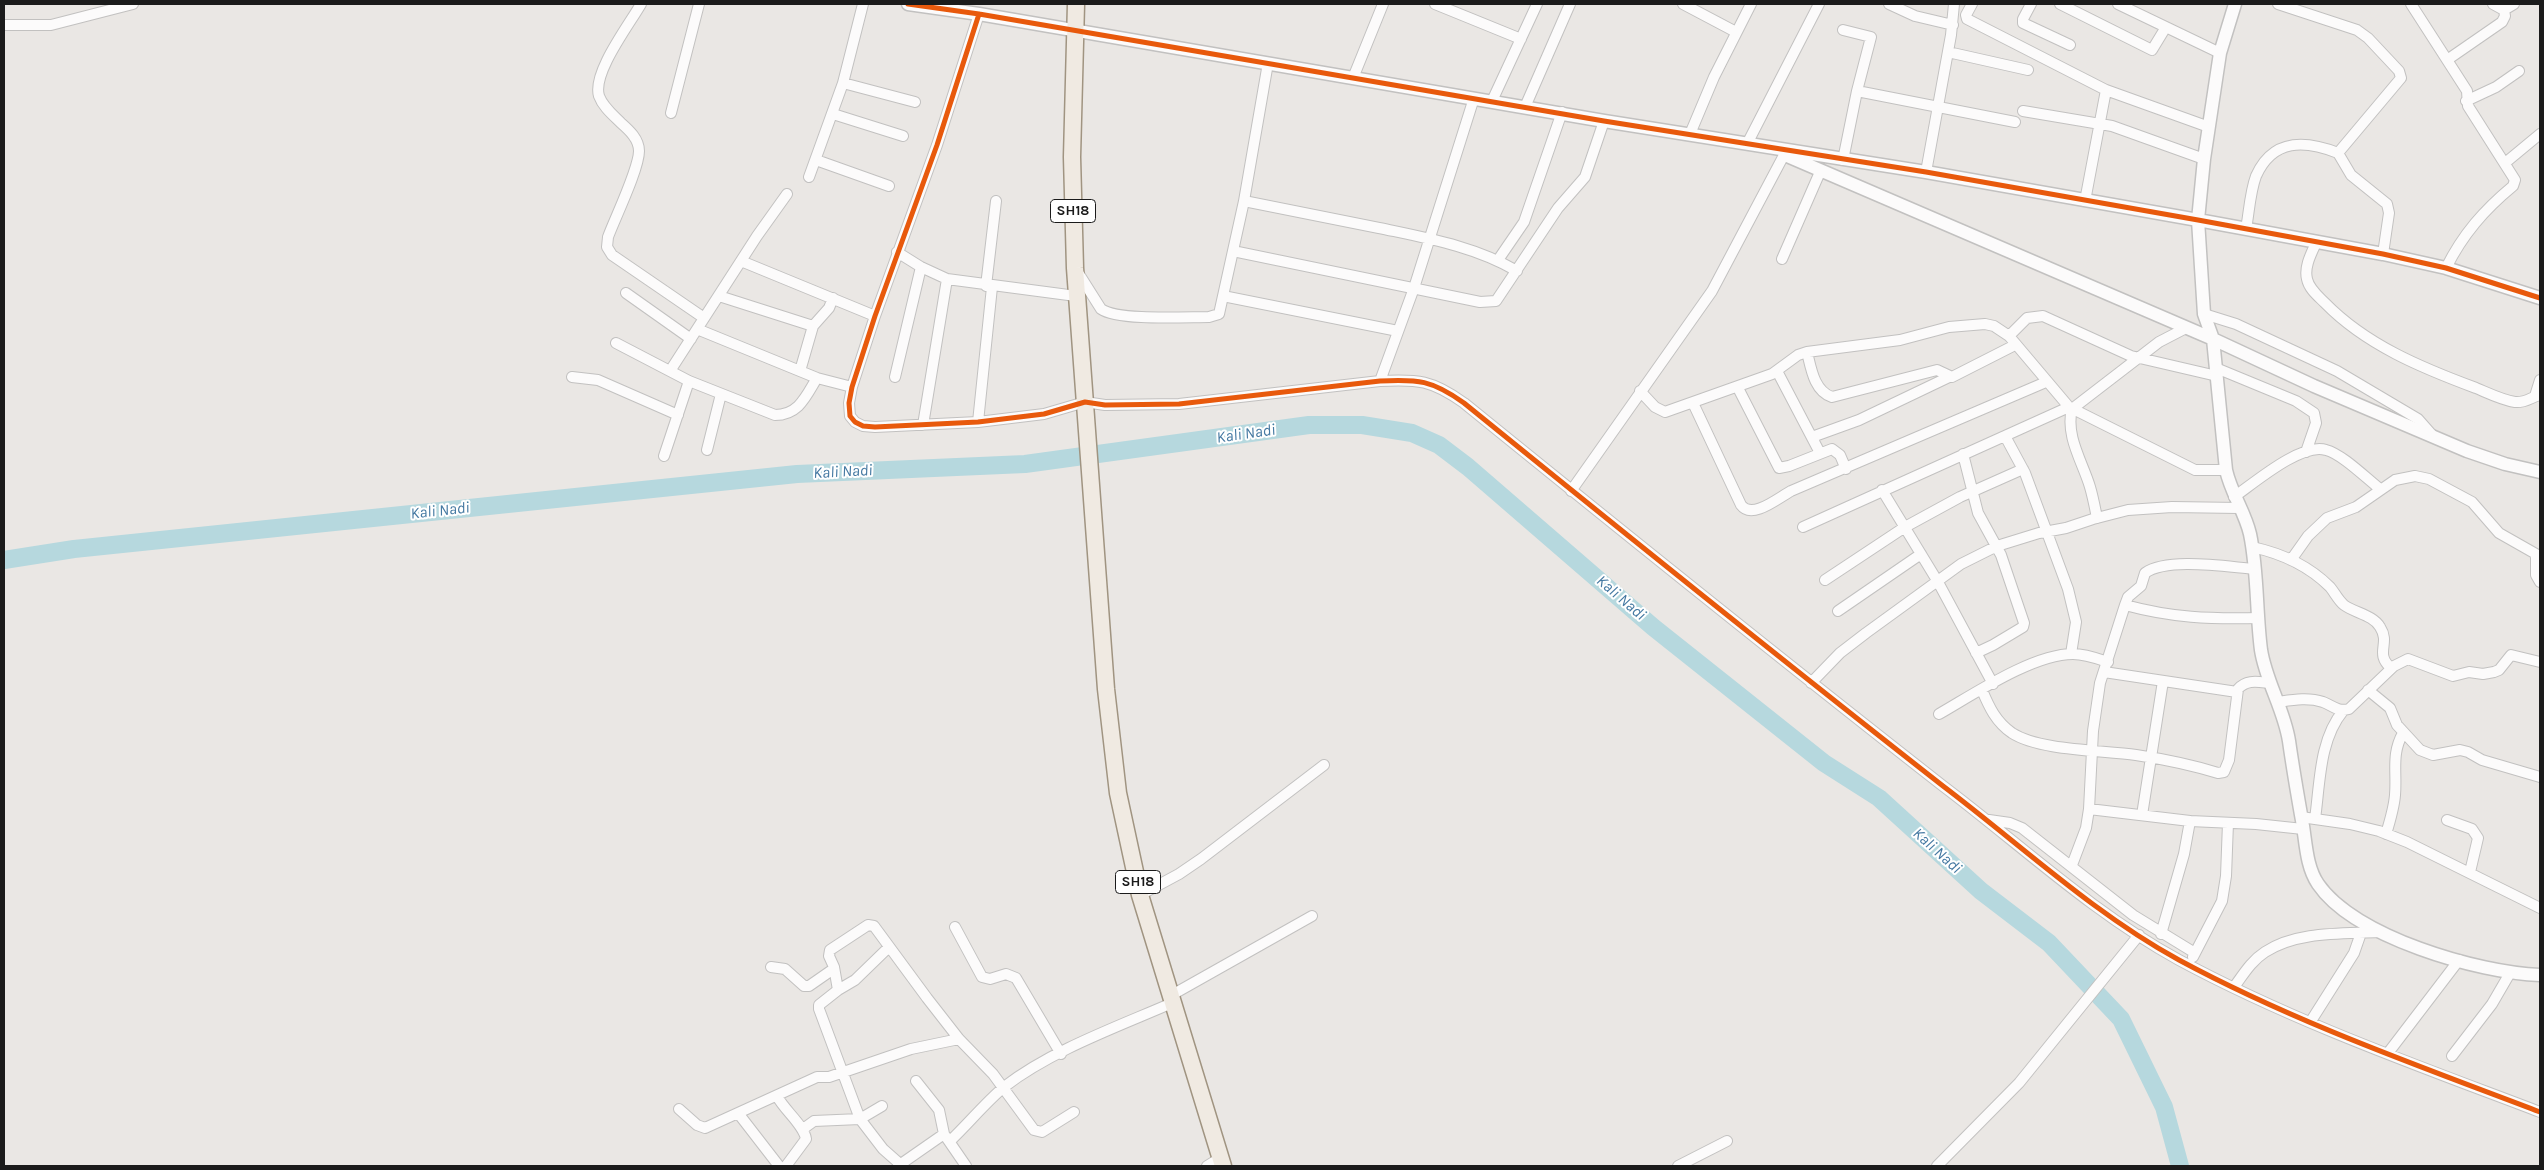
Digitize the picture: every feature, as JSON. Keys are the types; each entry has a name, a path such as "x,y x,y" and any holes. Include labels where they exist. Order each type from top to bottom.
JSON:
{"main road":[{"name":"SH18","path":"1076,4 1072,157 1076,296 1100,588 1106,689 1118,793 1140,895 1217,1163"}],"street":[{"path":"4,25 51,25 133,4"},
{"path":"641,4 604,67 599,82 599,96 607,109 637,140 639,150 608,237 607,247 612,256 704,318"},
{"path":"671,113 699,4"},
{"path":"809,178 843,83 862,4"},
{"path":"908,4 979,14 1562,112 1604,121 1770,149 1926,172 2198,220 2383,254 2446,268 2540,298"},
{"path":"1353,78 1381,4"},
{"path":"1435,4 1520,38"},
{"path":"1492,101 1537,4"},
{"path":"1525,107 1570,4"},
{"path":"1683,4 1736,32"},
{"path":"1690,134 1714,77 1751,4"},
{"path":"1748,144 1819,4"},
{"path":"1889,4 1916,16 1953,25"},
{"path":"1926,172 1953,25 1954,4"},
{"path":"1972,4 1966,15 1967,18 2106,90 2209,127"},
{"path":"2060,4 2152,50 2166,27"},
{"path":"2118,4 2220,53"},
{"path":"2236,4 2220,53 2204,159 2198,220 2204,314 2213,340 2226,470 2246,521 2252,547 2262,651 2270,683 2289,738 2306,850 2318,884 2333,901 2357,920 2379,932 2459,960 2510,973 2540,975"},
{"path":"2278,4 2357,30 2368,38 2401,74 2400,81 2338,154"},
{"path":"2411,4 2467,91 2466,101 2515,180 2515,185 2477,219 2459,242 2446,268"},
{"path":"2493,4 2504,10"},
{"path":"2504,10 2514,4"},
{"path":"2027,5 2024,22 2070,45"},
{"path":"2447,60 2502,22 2505,16 2504,10"},
{"path":"979,14 940,136 897,252 852,387 849,403 850,416 855,422 863,426 875,427 978,422 1086,410 1104,405 1179,404 1406,379 1443,388 1811,683 1988,820 2063,883 2139,935 2188,965 2311,1021 2540,1112"},
{"path":"1843,30 1871,37 1857,91 1843,160"},
{"path":"1948,52 2028,70"},
{"path":"1075,268 1101,309 1116,315 1215,317 1219,314 1244,201 1268,63"},
{"path":"2466,101 2496,87 2519,71"},
{"path":"843,83 915,102"},
{"path":"2085,201 2106,90"},
{"path":"1857,91 2015,122"},
{"path":"1380,381 1414,288 1474,98"},
{"path":"2022,111 2101,123 2204,159"},
{"path":"1498,260 1524,222 1562,112"},
{"path":"833,114 903,136"},
{"path":"1233,251 1489,303 1501,296 1558,208 1584,177 1604,121"},
{"path":"2505,163 2540,134"},
{"path":"2246,229 2256,178 2262,167 2277,152 2293,144 2307,144 2338,154 2351,176 2387,204 2389,213 2383,254"},
{"path":"1770,149 2433,436 2505,464 2540,472"},
{"path":"1571,491 1712,291 1784,155"},
{"path":"816,160 889,186"},
{"path":"1782,259 1820,172"},
{"path":"670,371 787,194"},
{"path":"978,422 996,200"},
{"path":"1244,201 1430,239 1498,260 1517,271"},
{"path":"2316,243 2308,261 2307,281 2314,293 2336,315 2362,335 2438,374 2508,400 2523,402 2538,396 2540,380"},
{"path":"897,252 921,267 947,279 1076,296"},
{"path":"741,261 875,316"},
{"path":"895,377 921,267"},
{"path":"923,426 947,279"},
{"path":"626,293 691,339"},
{"path":"719,296 813,326"},
{"path":"1223,296 1398,331"},
{"path":"800,371 813,326 829,308 833,298"},
{"path":"2204,314 2244,327 2337,371 2418,418 2433,436"},
{"path":"1812,437 1859,420 1949,377 1977,366 2012,340 2027,318 2043,316 2124,354 2217,372 2296,401 2314,413 2316,423 2306,452"},
{"path":"1640,392 1661,411 1671,410 1738,388 1777,371 1798,356 1808,352 1866,346 1900,340 1948,327 1972,324 1994,326 2012,340 2046,382 2071,408 2195,470 2226,470"},
{"path":"1803,528 1882,490 2071,408 2159,342 2186,328"},
{"path":"697,329 800,371 837,384 852,387"},
{"path":"616,343 690,381 763,411 786,415 796,410 822,379"},
{"path":"1808,352 1811,370 1817,384 1822,392 1832,397 1937,370 1941,370 1949,377"},
{"path":"1777,371 1820,453"},
{"path":"572,377 598,380 678,415"},
{"path":"664,456 690,381"},
{"path":"1694,403 1741,505 1748,511 1758,509 1791,491 2046,382"},
{"path":"1738,388 1779,468 1832,449 1836,451 1846,469"},
{"path":"707,450 721,394"},
{"path":"2071,408 2074,446 2090,488 2097,518"},
{"path":"2005,436 2023,469 2047,532 2074,614 2076,630 2072,654"},
{"path":"1811,683 1840,653 1967,561 1997,546 2097,518 2144,509 2237,502 2281,464 2306,452 2320,448 2328,450 2380,489"},
{"path":"1963,454 1978,512 1997,546 2024,623 2023,627 2011,635 1976,653"},
{"path":"1824,580 1905,527 1972,491 2023,469"},
{"path":"2291,560 2308,536 2327,518 2356,508 2380,489 2404,477 2414,476 2429,479 2472,502 2499,533 2538,552 2536,575 2540,582"},
{"path":"1882,490 1938,582 1993,684"},
{"path":"2252,547 2270,551 2291,560 2326,584 2341,603 2378,623 2385,636 2382,656 2384,662 2392,668"},
{"path":"1838,611 1921,554"},
{"path":"2072,865 2086,828 2096,712 2104,672 2128,597 2141,586 2145,573 2149,570 2174,565 2254,569"},
{"path":"2125,605 2158,614 2186,618 2258,618"},
{"path":"1939,714 2026,666 2072,654 2108,662"},
{"path":"2315,819 2327,738 2334,721 2342,711 2349,709 2392,668 2402,661 2413,660 2453,676 2469,672 2483,674 2494,672 2499,670 2511,655 2540,662"},
{"path":"2104,672 2237,692"},
{"path":"2142,815 2163,681"},
{"path":"1982,690 1997,720 2014,734 2036,742 2151,758 2224,772 2229,760 2237,692 2243,684 2270,683"},
{"path":"2368,690 2390,708 2403,733 2414,746 2426,753 2433,755 2460,750 2482,760 2540,777"},
{"path":"2278,702 2302,699 2312,700 2323,702 2342,711"},
{"path":"2386,834 2395,795 2394,759 2397,743 2403,733"},
{"path":"1140,895 1179,874 1201,859 1324,765"},
{"path":"2089,809 2190,821 2302,823 2315,819 2350,824 2386,834 2470,872 2540,908"},
{"path":"1988,820 2010,823 2022,828 2072,865 2133,915 2195,953"},
{"path":"2447,820 2472,830 2478,838 2470,872"},
{"path":"2162,934 2184,854 2190,821"},
{"path":"2188,965 2222,900 2226,876 2228,823"},
{"path":"889,947 855,980 838,990 818,1007 844,1072 860,1119 875,1136 883,1149 899,1165 947,1138 1004,1088 1061,1054 1171,999 1312,916"},
{"path":"838,990 834,967 829,956 830,950 868,925 874,926 959,1039 1004,1088 1037,1132 1042,1132 1074,1112"},
{"path":"955,926 982,977 990,979 1006,974 1016,978 1061,1054"},
{"path":"2234,987 2256,959 2275,946 2306,937 2379,932"},
{"path":"2311,1021 2354,953 2361,933"},
{"path":"1938,1166 2019,1083 2139,935"},
{"path":"2388,1053 2459,960"},
{"path":"772,967 785,969 807,987 834,967"},
{"path":"2452,1056 2492,1004 2510,973"},
{"path":"679,1109 697,1125 705,1128 817,1077 829,1077 910,1049 959,1039"},
{"path":"916,1081 939,1110 947,1138 966,1166"},
{"path":"777,1096 782,1106 803,1129 806,1138 786,1166"},
{"path":"803,1129 814,1121 860,1119 882,1106"},
{"path":"738,1113 779,1166"},
{"path":"1678,1166 1727,1140"}],"waterway":[{"name":"Kali Nadi","path":"4,560 74,549 797,474 1025,464 1309,425 1362,425 1412,433 1439,445 1468,467 1653,627 1824,763 1879,798 1981,891 2049,943 2121,1019 2164,1107 2180,1166"}],"cycle path":[{"path":"908,4 979,14 1604,121 1926,172 2198,220 2383,254 2446,268 2540,298"},
{"path":"979,14 937,145 875,316 852,387 849,403 850,416 855,422 863,426 875,427 978,422 1044,414 1085,402 1105,405 1179,404 1380,381 1405,380 1433,385 1464,403 2058,878 2147,941 2179,960 2223,982 2312,1023 2540,1112"}]}
